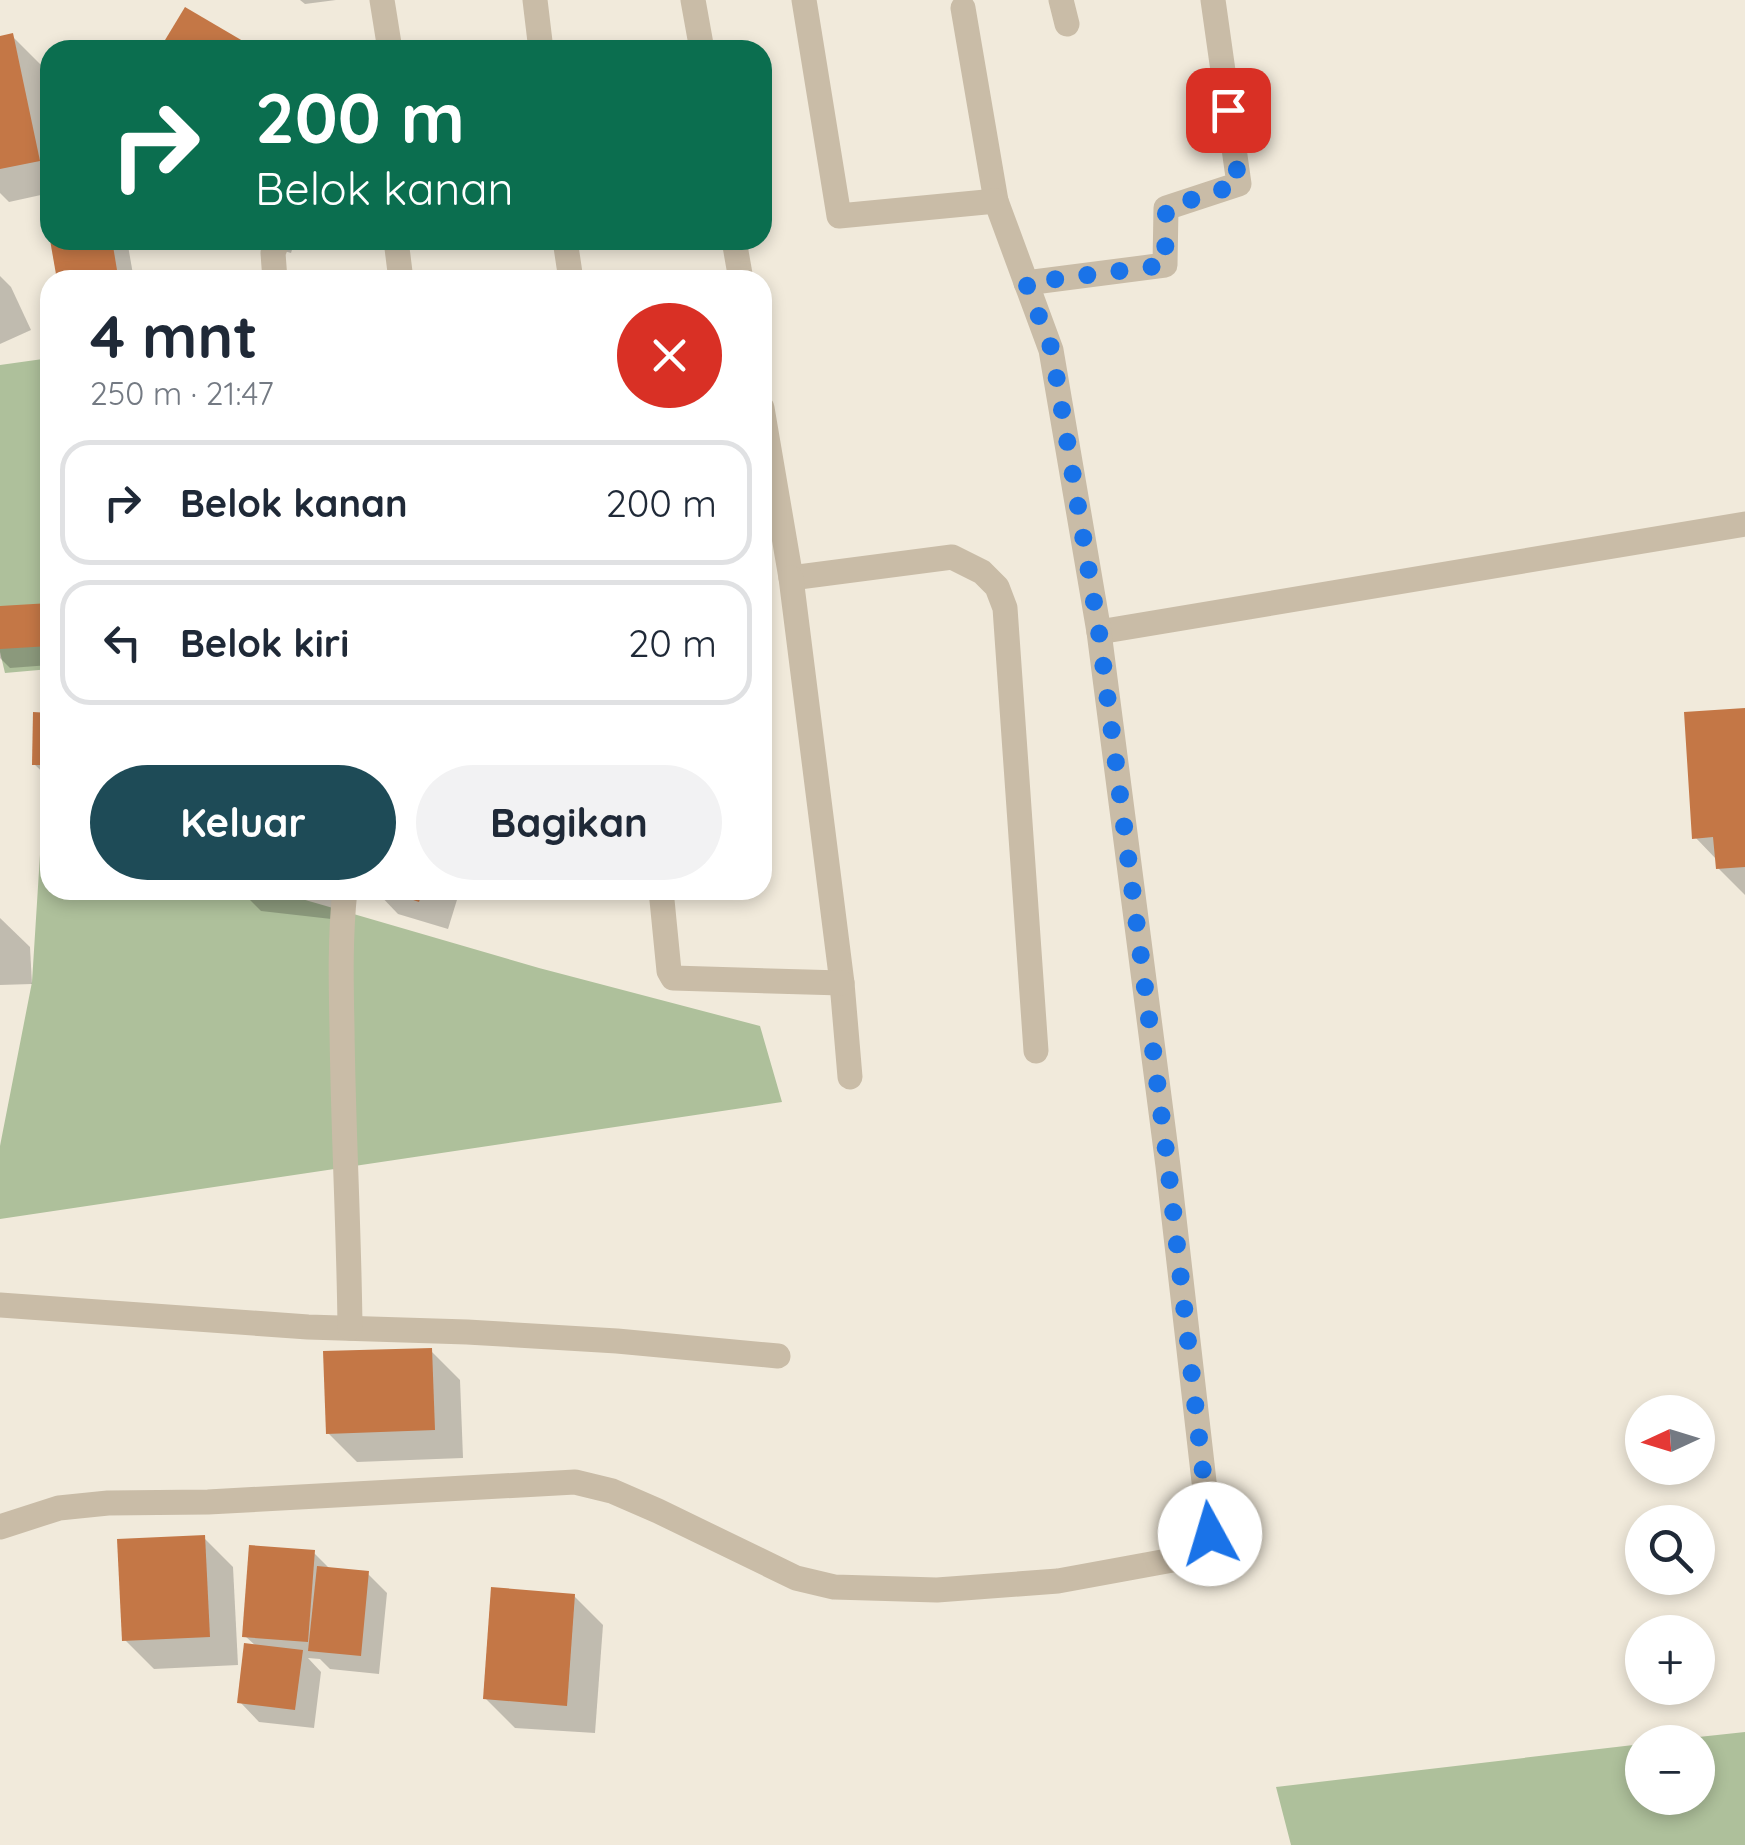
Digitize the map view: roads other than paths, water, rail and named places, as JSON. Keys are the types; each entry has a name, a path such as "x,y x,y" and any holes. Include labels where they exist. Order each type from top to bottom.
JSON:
{"street":[{"path":"382,0 388,40"},
{"path":"534,0 540,40"},
{"path":"693,0 700,40"},
{"path":"804,0 839,216 996,201"},
{"path":"1026,283 1165,265 1166,208 1239,184 1213,0"},
{"path":"0,1526 58,1508 91,1505 574,1482 658,1511 796,1578 834,1587 937,1590 1058,1581 1200,1555 1207,1546 1210,1534 1168,1166 1099,632 1052,350 996,201 963,8"},
{"path":"772,465 792,578 850,1078"},
{"path":"1099,632 1745,524"},
{"path":"792,578 952,557 982,572 997,587 1005,608 1036,1051"},
{"path":"343,900 342,1080 350,1328"},
{"path":"662,900 673,978 842,983"},
{"path":"0,1305 617,1341 778,1356"}]}
